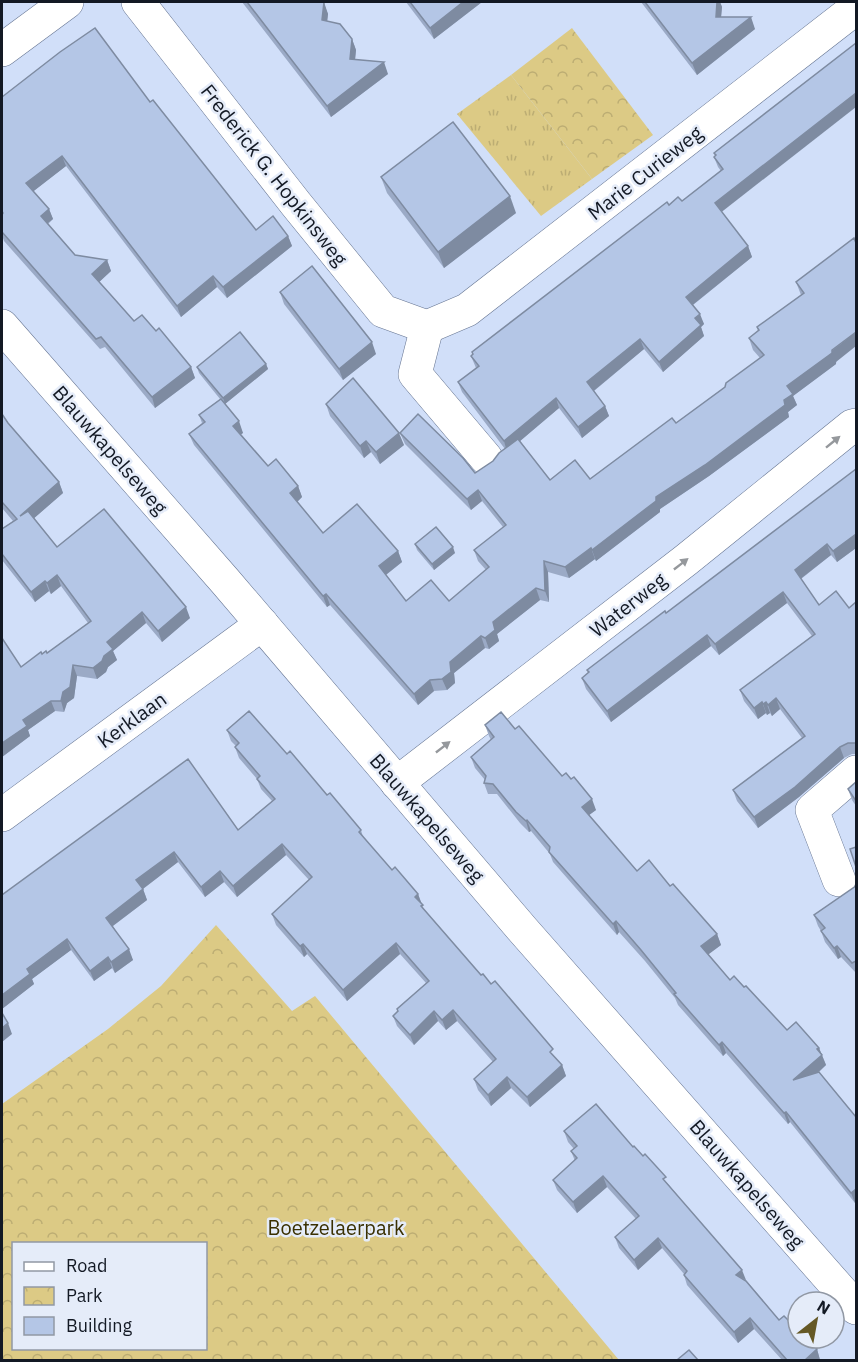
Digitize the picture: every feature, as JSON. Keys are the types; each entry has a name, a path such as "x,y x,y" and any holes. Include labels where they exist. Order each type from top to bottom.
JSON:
{"street":[{"path":"2,50 67,2"},
{"name":"Frederick G. Hopkinsweg","path":"138,2 383,311 427,327"},
{"name":"Marie Curieweg","path":"427,327 467,310 856,8"},
{"path":"427,327 415,374 486,458"},
{"name":"Blauwkapelseweg","path":"2,328 262,624 523,930 856,1308"},
{"name":"Waterweg","path":"397,783 686,560 856,424"},
{"name":"Kerklaan","path":"2,815 262,624"},
{"path":"839,880 812,810 856,772"}],"green space":[{"path":"572,28 653,135 592,179 511,75"},
{"path":"511,75 592,179 541,216 457,114"},
{"name":"Boetzelaerpark","path":"216,925 292,1011 315,996 619,1360 2,1360 2,1104 108,1029 161,986"}],"building":[{"path":"247,2 324,2 322,20 340,24 352,39 350,59 384,62 327,106"},
{"path":"410,2 463,2 430,28"},
{"path":"645,2 717,2 716,17 751,17 692,63"},
{"path":"95,28 150,102 153,100 256,230 273,216 288,236 223,287 213,276 177,306 62,156 26,183 49,209 41,216 75,255 107,260 92,274 134,321 142,315 156,331 159,328 191,367 152,397 101,337 96,339 2,232 2,97"},
{"path":"856,43 856,93 715,203 748,246 686,297 700,314 695,318 701,325 659,362 640,339 587,382 605,406 578,427 556,398 504,441 458,382 479,366 471,356 472,352 667,202 669,205 678,197 682,201 723,169 714,157 716,155 714,153"},
{"path":"453,122 510,196 438,252 381,177"},
{"path":"854,238 856,243 856,332 787,386 793,394 784,400 785,405 705,465 656,497 656,501 592,550 591,548 565,567 544,561 545,591 536,588 493,622 495,630 485,638 481,636 450,662 451,672 442,679 430,680 414,694 326,594 323,596 189,434 205,422 199,415 221,399 239,421 233,426 268,466 276,459 298,486 290,493 323,533 357,504 398,551 379,566 406,601 431,580 449,601 489,567 474,550 506,525 478,490 467,499 400,433 418,414 475,473 518,439 550,480 575,460 590,479 672,418 676,423 764,355 749,338 759,330 757,327 804,293 796,282"},
{"path":"312,266 372,342 339,369 280,292"},
{"path":"240,332 266,364 223,398 197,367"},
{"path":"353,378 399,433 376,452 366,441 360,446 326,404"},
{"path":"2,414 59,482 20,516 28,511 57,547 104,509 186,607 158,631 142,612 107,642 113,649 93,668 73,665 70,687 63,692 61,701 51,701 23,720 27,726 2,743 2,638 21,667 41,652 42,654 46,651 47,653 91,621 57,575 31,592 2,554 2,529 17,519 2,502"},
{"path":"856,469 856,534 833,551 827,544 795,570 819,605 836,591 849,608 856,602 856,743 848,743 840,747 795,787 754,817 733,790 805,736 776,698 768,705 762,702 754,708 740,690 815,634 783,592 715,644 707,635 607,711 582,678 589,672 587,670"},
{"path":"436,527 453,547 432,564 415,544"},
{"path":"249,711 287,754 290,751 327,795 330,793 361,830 359,832 392,870 395,867 418,894 415,897 423,905 421,906 481,975 483,974 491,984 495,981 553,1049 550,1052 562,1065 527,1097 507,1077 488,1095 474,1079 496,1059 453,1010 442,1020 434,1011 410,1035 393,1016 398,1011 397,1009 429,981 396,943 343,990 303,944 300,946 272,914 312,877 282,844 233,886 220,871 201,887 174,852 136,880 143,889 106,918 129,949 111,962 108,957 90,971 67,939 27,969 30,974 2,995 2,895 188,759 238,830 275,799 257,779 260,776 235,747 239,743 227,730"},
{"path":"501,712 515,729 519,726 562,776 566,773 571,779 574,777 592,799 582,807 637,871 649,860 670,886 673,884 717,934 701,946 730,980 734,976 744,987 746,986 787,1030 796,1022 819,1048 817,1049 822,1055 793,1080 819,1072 856,1117 856,1189 851,1193 786,1112 784,1113 722,1042 719,1045 674,994 676,993 616,921 613,924 549,852 550,847 527,820 516,812 493,784 484,783 486,776 471,757 494,737 485,725"},
{"path":"856,782 856,801 848,789"},
{"path":"856,847 856,867 850,849"},
{"path":"856,886 856,961 852,963 837,946 834,948 821,931 825,928 814,915"},
{"path":"2,1013 8,1023 2,1028"},
{"path":"596,1104 633,1147 643,1156 645,1154 666,1177 663,1179 742,1270 736,1275 746,1281 779,1320 784,1316 786,1318 786,1350 816,1350 805,1360 787,1360 750,1318 734,1332 684,1275 687,1271 658,1238 634,1260 615,1237 639,1216 603,1176 573,1202 553,1180 577,1158 571,1151 577,1146 564,1131"},
{"path":"689,1350 698,1360 677,1360"}]}
